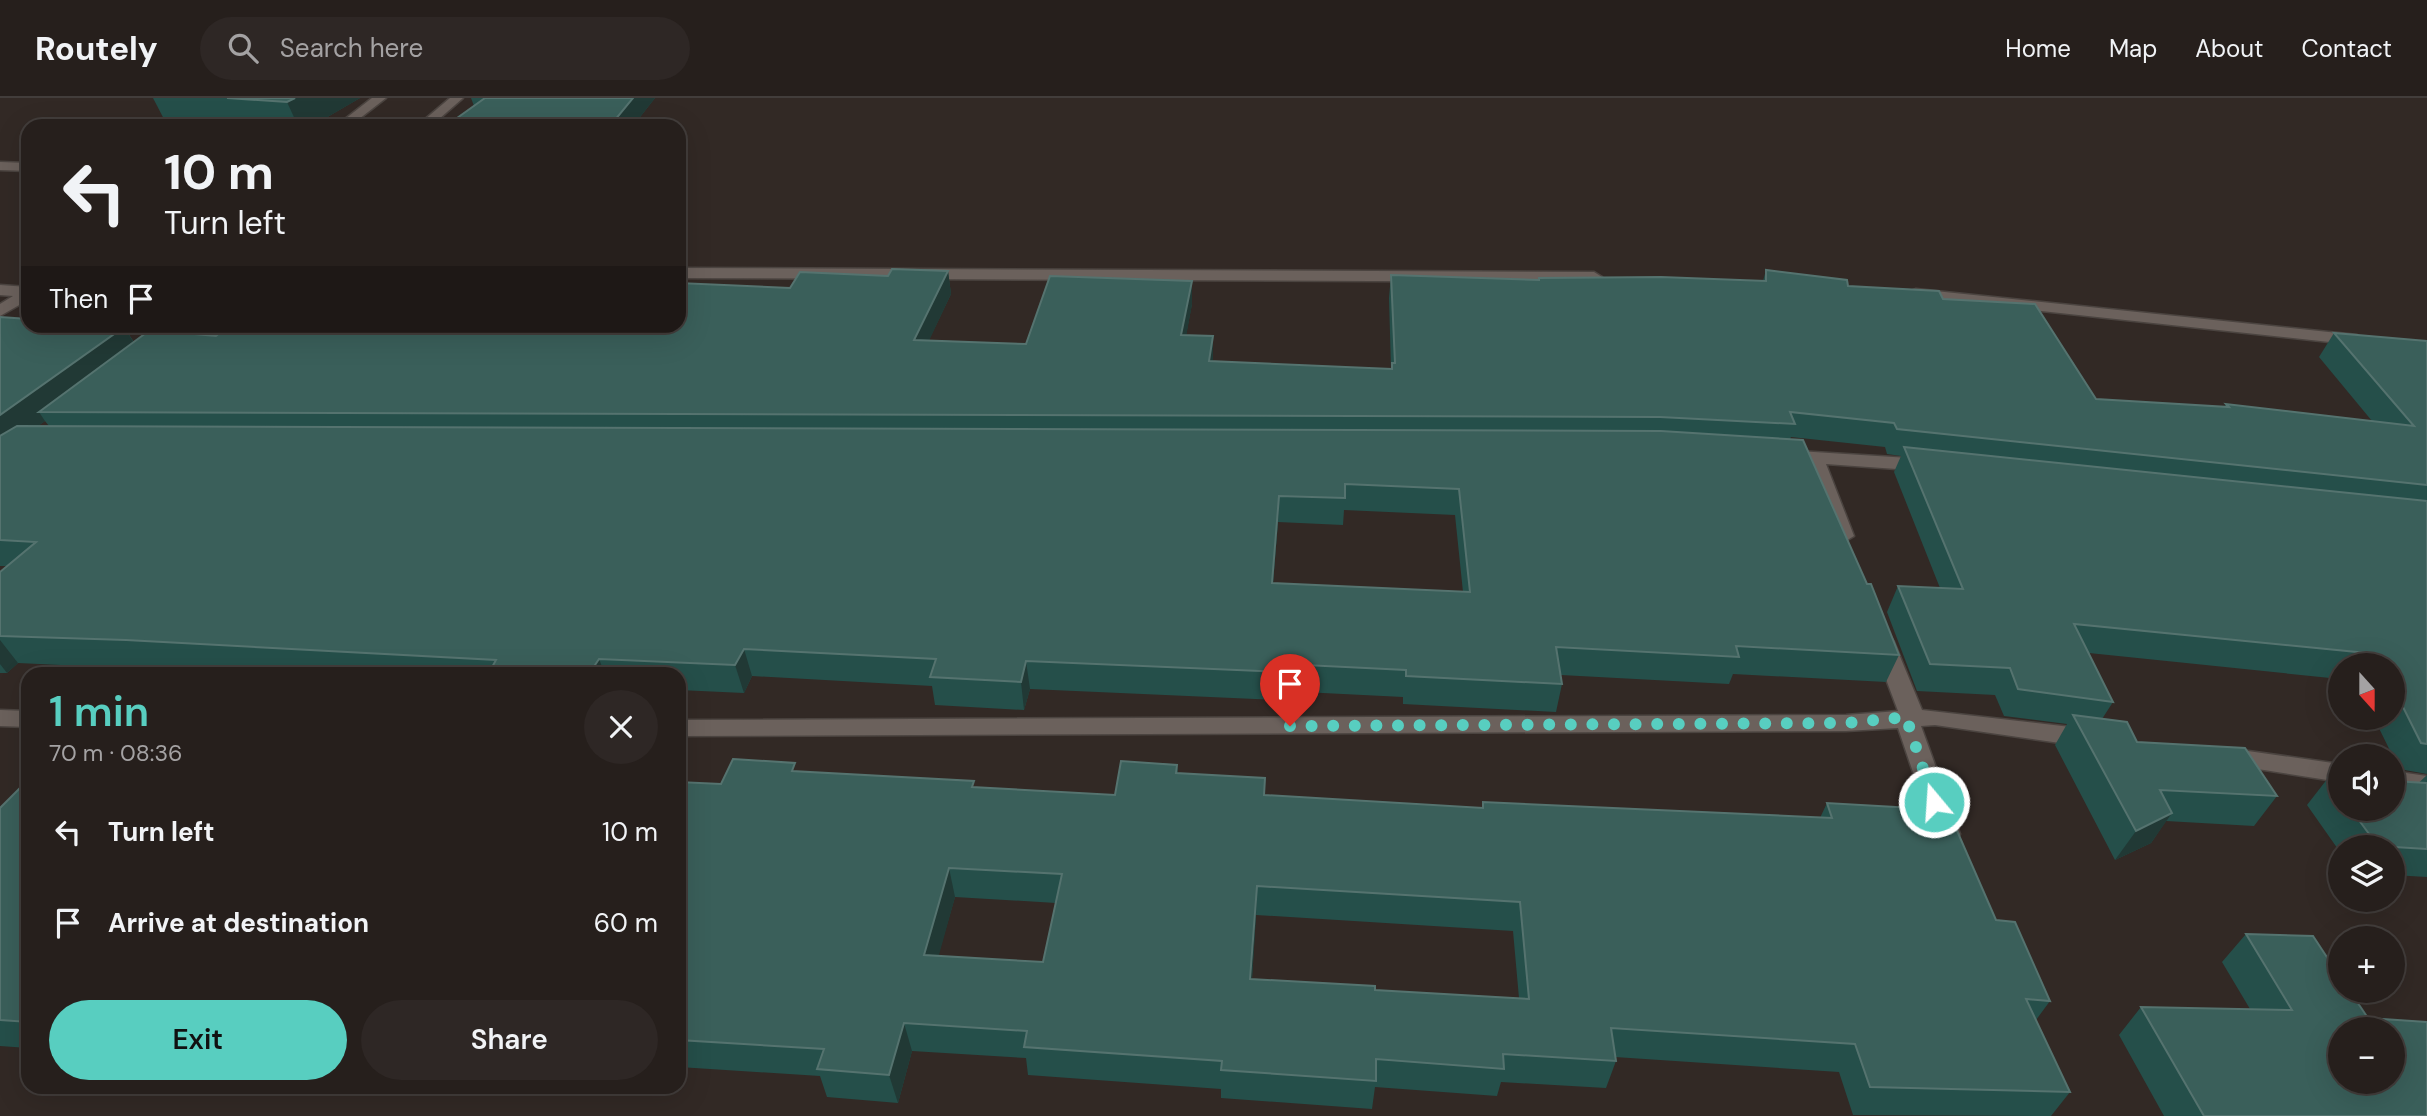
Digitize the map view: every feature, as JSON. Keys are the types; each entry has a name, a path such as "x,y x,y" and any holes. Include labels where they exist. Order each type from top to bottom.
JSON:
{"street":[{"path":"352,119 380,98"},
{"path":"432,119 457,98"},
{"path":"0,166 21,167"},
{"path":"686,273 1616,278"},
{"path":"0,290 21,292"},
{"path":"1893,292 2372,342"},
{"path":"0,311 21,298"},
{"path":"146,357 179,333"},
{"path":"1761,454 1939,467"},
{"path":"1815,457 1852,558"},
{"path":"1876,624 1910,717 1934,802 1957,860"},
{"path":"686,728 1846,723 1935,717 2110,741"},
{"path":"0,718 21,719"},
{"path":"2205,754 2328,771"},
{"path":"2405,782 2427,785"}],"building":[{"path":"227,98 295,98 287,102"},
{"path":"485,98 633,98 616,119 456,119"},
{"path":"892,269 948,271 914,340 1026,344 1050,276 1192,281 1181,335 1213,336 1209,361 1392,369 1392,363 1395,363 1391,275 1539,280 1661,277 1766,281 1766,270 1847,280 1848,286 1939,291 1943,299 2035,304 2096,399 2229,407 2226,404 2414,426 2334,333 2427,341 2427,485 1897,429 1894,423 1790,412 1795,424 1660,417 39,412 146,333 216,336 220,333 686,333 686,283 790,288 800,272 888,276"},
{"path":"0,317 21,318 21,333 116,333 0,415"},
{"path":"17,426 1661,431 1803,440 1867,584 1871,584 1899,655 1736,646 1739,657 1556,647 1562,684 1406,676 1406,670 1305,665 1304,673 1026,661 1021,682 930,677 936,659 744,649 735,665 599,659 594,667 492,667 496,660 0,636 0,572 36,542 0,540 0,436","holes":["1345,484 1459,489 1470,592 1272,583 1279,496 1345,498"]},
{"path":"1904,447 2427,501 2427,744 2421,743 2405,711 2405,653 2367,653 2074,624 2113,702 2018,689 2010,668 1930,664 1898,586 1963,589"},
{"path":"2073,715 2127,722 2137,742 2245,748 2277,796 2160,790 2172,813 2136,831"},
{"path":"733,759 795,763 792,771 974,781 972,787 1115,795 1121,761 1177,765 1176,773 1265,778 1264,795 1483,808 1483,802 1832,818 1827,803 1948,810 1996,920 2015,922 2050,1001 2026,999 2070,1092 1870,1087 1855,1044 1611,1028 1616,1061 1503,1054 1504,1069 1376,1059 1376,1081 1221,1070 1222,1061 1024,1047 1027,1031 904,1023 889,1075 817,1069 824,1049 686,1040 686,782 721,784","holes":["949,868 1062,874 1043,962 924,955","1257,886 1520,902 1529,999 1250,979"]},
{"path":"2405,782 2427,783 2427,849 2405,848 2405,835 2370,835 2360,821 2405,821"},
{"path":"21,787 21,1022 0,1020 0,808"},
{"path":"2246,934 2313,936 2328,959 2328,1003 2358,1003 2367,1017 2328,1017 2328,1094 2405,1094 2405,1021 2427,1022 2427,1116 2204,1116 2141,1007 2292,1010"}],"route":[{"path":"1290,726 1846,723 1906,717 1934,802"}]}
